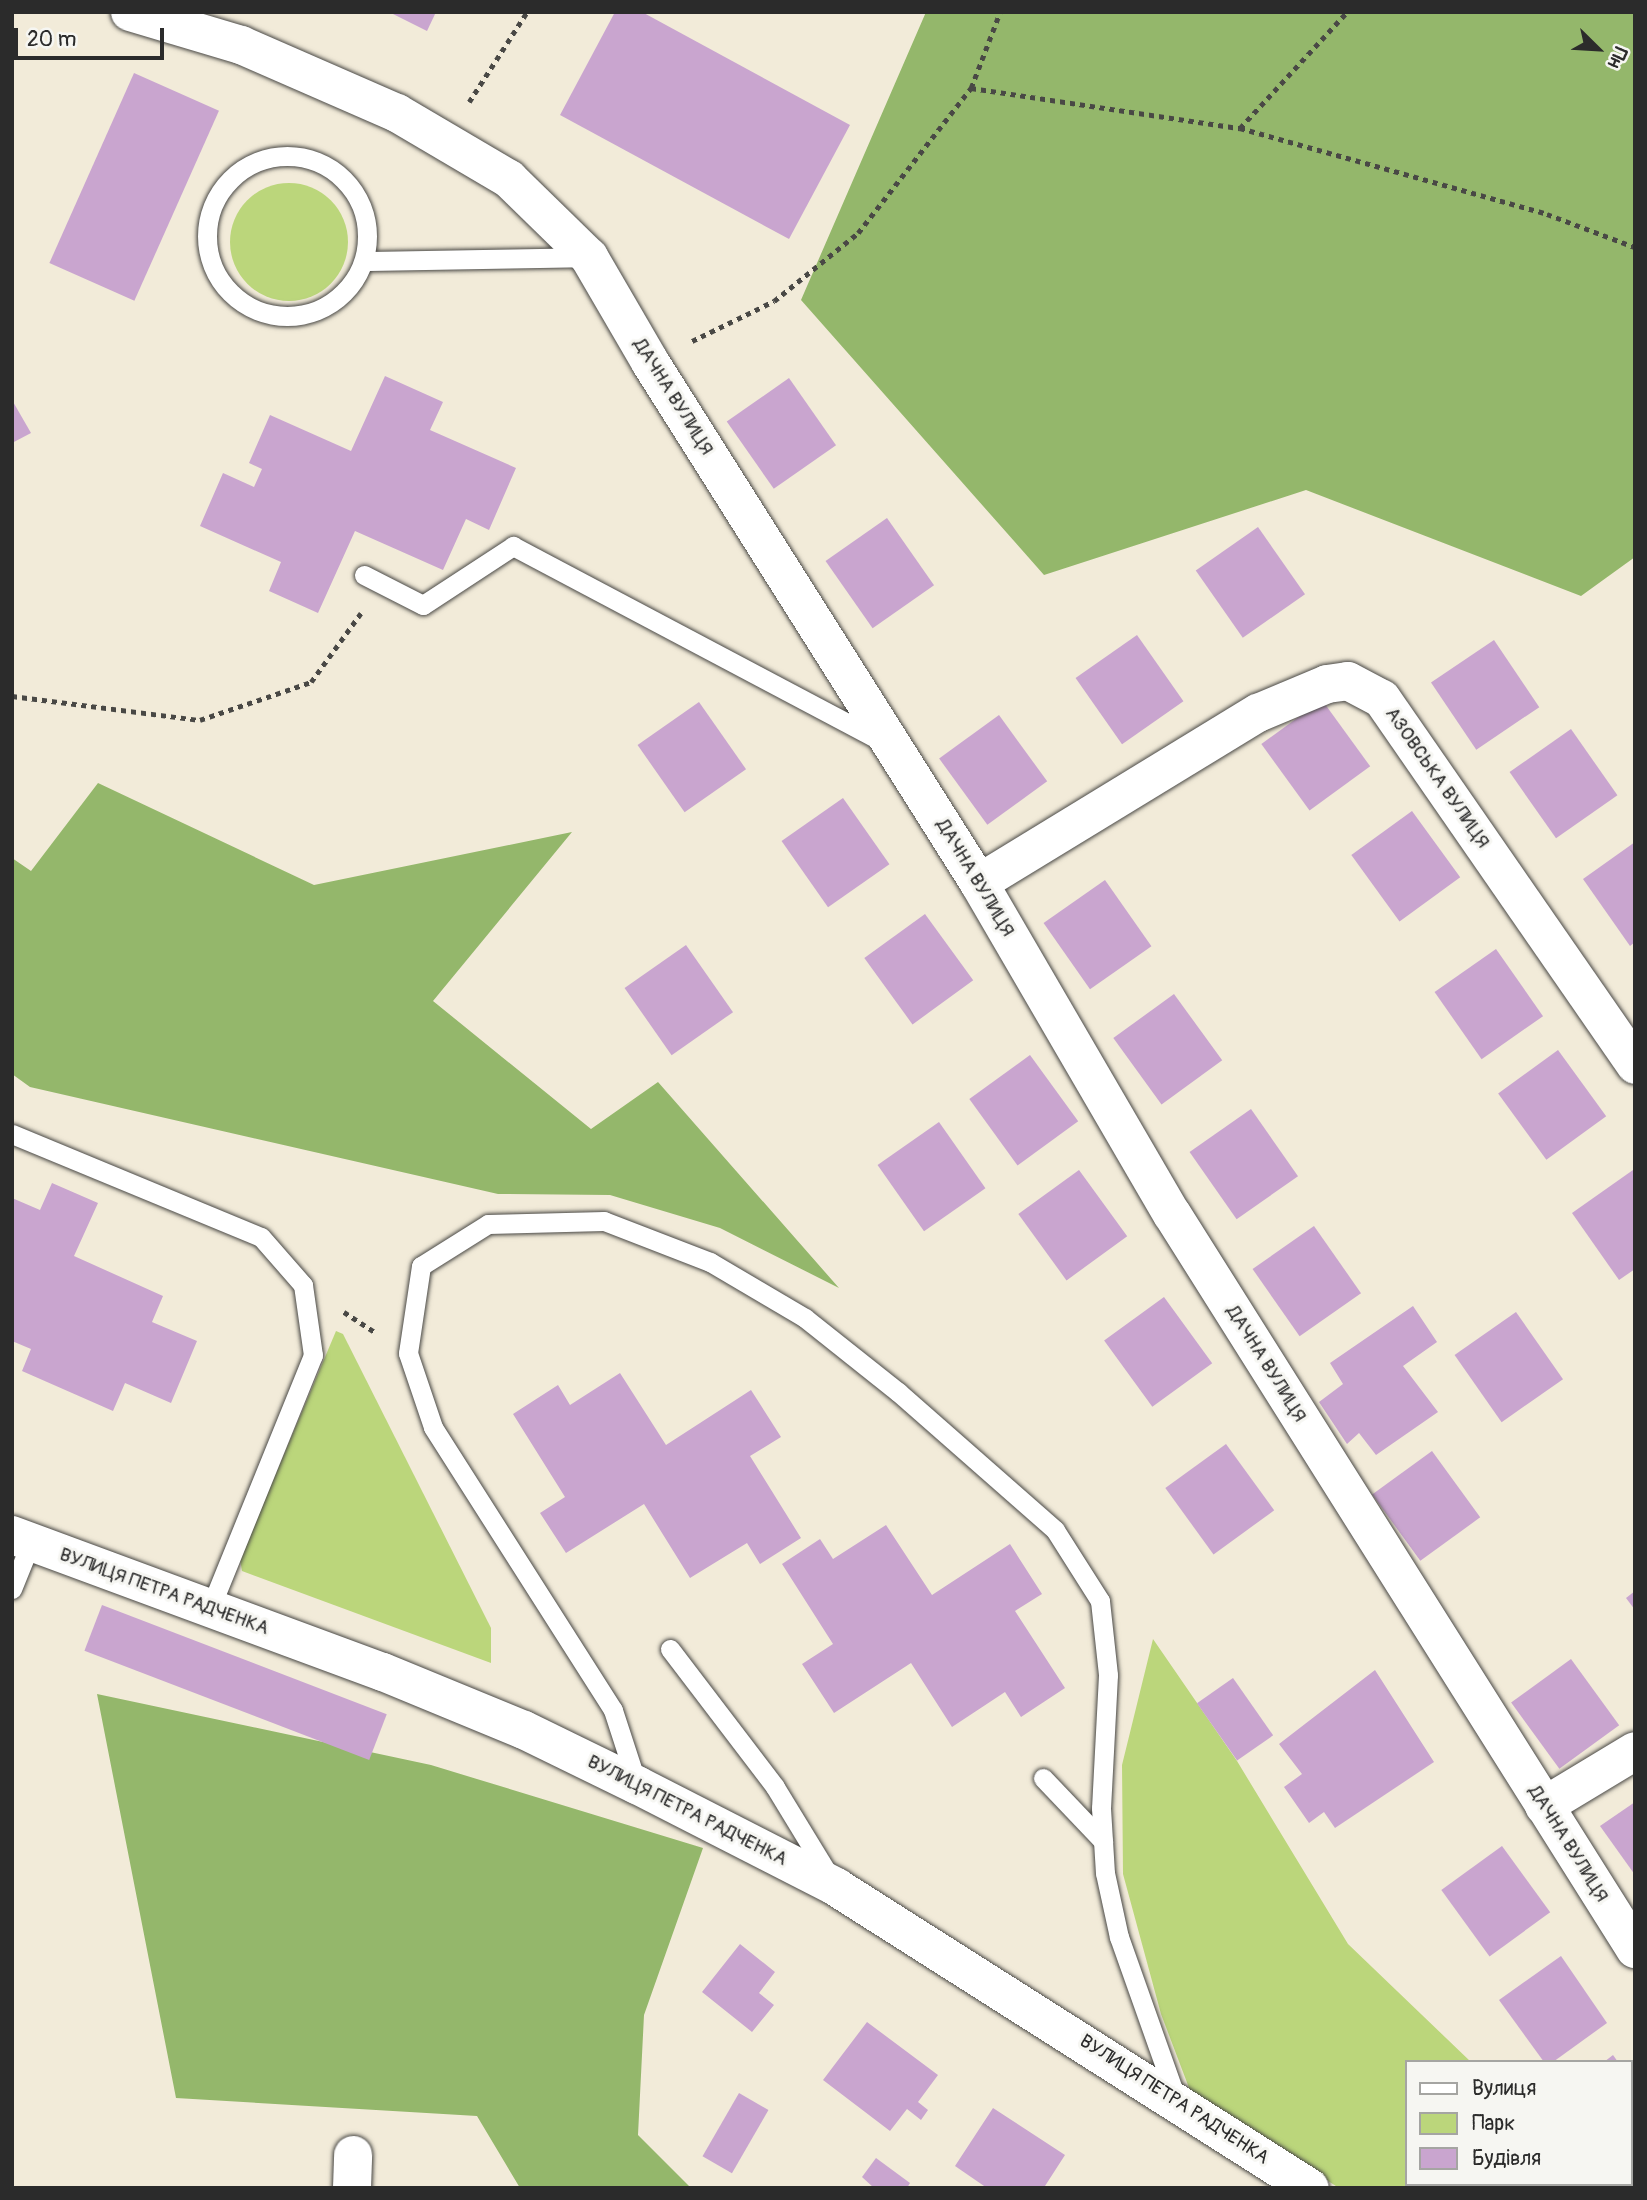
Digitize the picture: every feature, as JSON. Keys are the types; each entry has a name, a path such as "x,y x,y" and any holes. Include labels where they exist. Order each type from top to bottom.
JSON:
{"street":[{"name":"ДАЧНА ВУЛИЦЯ","path":"130,12 241,45 397,113 509,179 589,257 650,362 979,883 1172,1214 1635,1949"},
{"name":"АЗОВСЬКА ВУЛИЦЯ","path":"979,883 1258,713 1327,684 1348,681 1382,699 1635,1065"},
{"name":"ВУЛИЦЯ ПЕТРА РАДЧЕНКА","path":"22,1538 498,1719 637,1785 836,1887 1310,2188"},
{"path":"1545,1807 1635,1751"}],"lane":[{"path":"282,155 308,157 332,168 351,186 363,209 368,236 364,261 352,285 332,303 308,314 281,316 255,311 233,296 216,275 207,249 207,222 216,197 233,175 256,161 282,155"},
{"path":"364,261 589,257"},
{"path":"364,575 423,605 513,546 893,747"},
{"path":"12,1134 261,1237 303,1285 313,1355 209,1609"},
{"path":"637,1785 613,1710 433,1427 408,1353 421,1266 488,1224 604,1221 710,1262 805,1318 898,1392 1055,1530 1100,1601 1108,1675 1101,1808 1105,1873 1119,1937 1177,2102"},
{"path":"12,1589 22,1538"},
{"path":"670,1649 775,1787 836,1887"},
{"path":"1043,1778 1103,1841"}],"path":[{"path":"444,141 527,12"},
{"path":"650,362 774,301 858,233 971,88 1000,12"},
{"path":"1240,128 1347,12"},
{"path":"971,88 1240,128 1547,214 1635,247"},
{"path":"12,696 200,720 311,682 382,584"},
{"path":"303,1285 408,1353"}],"green space":[{"path":"926,12 1635,12 1635,557 1581,596 1306,490 1044,575 801,300"},
{"path":"289,183 300,184 322,193 338,209 347,231 347,253 338,275 322,291 300,300 289,301 278,300 256,291 240,275 231,253 230,242 231,231 240,209 256,193 278,184"},
{"path":"98,783 314,885 572,832 433,1001 591,1129 658,1082 839,1288 720,1228 610,1195 498,1194 30,1087 12,1074 12,858 31,871"},
{"path":"336,1331 343,1334 491,1628 491,1663 242,1571 240,1559"},
{"path":"1153,1639 1237,1761 1348,1944 1469,2060 1406,2060 1406,2186 1633,2186 1635,2157 1635,2188 1339,2188 1191,2093 1161,2014 1123,1874 1122,1765"},
{"path":"97,1694 431,1765 703,1848 644,2015 638,2135 691,2188 520,2188 477,2116 176,2098"}],"building":[{"path":"389,12 436,12 427,31"},
{"path":"615,12 642,12 850,125 789,239 560,115"},
{"path":"134,73 219,111 134,301 49,263"},
{"path":"385,376 443,402 430,430 516,468 489,530 466,519 443,570 355,531 318,613 269,591 281,562 200,526 223,473 254,487 262,469 249,463 270,415 351,451"},
{"path":"789,378 836,445 774,489 727,422"},
{"path":"12,400 31,433 12,443"},
{"path":"887,518 934,585 873,628 826,561"},
{"path":"1258,527 1305,594 1243,638 1196,571"},
{"path":"1137,635 1183,701 1122,744 1076,678"},
{"path":"1494,640 1539,707 1476,750 1431,682"},
{"path":"1322,700 1370,766 1310,810 1261,744"},
{"path":"699,702 746,769 685,812 638,745"},
{"path":"999,715 1047,781 987,825 939,758"},
{"path":"1571,729 1617,795 1556,838 1510,772"},
{"path":"843,798 889,864 828,907 782,841"},
{"path":"1412,811 1460,877 1400,921 1351,855"},
{"path":"1635,842 1635,942 1630,946 1583,879"},
{"path":"1105,880 1151,946 1090,989 1044,923"},
{"path":"925,914 973,980 913,1024 864,958"},
{"path":"686,945 733,1012 672,1055 625,988"},
{"path":"1496,949 1543,1016 1482,1059 1435,992"},
{"path":"1174,994 1222,1060 1162,1104 1113,1038"},
{"path":"1558,1050 1606,1116 1546,1160 1498,1093"},
{"path":"1030,1055 1078,1121 1018,1165 969,1099"},
{"path":"1251,1109 1298,1176 1237,1219 1190,1152"},
{"path":"939,1122 985,1188 924,1231 878,1165"},
{"path":"1079,1170 1127,1236 1067,1280 1018,1214"},
{"path":"1633,1170 1635,1269 1619,1280 1572,1213"},
{"path":"52,1183 98,1203 74,1256 163,1296 152,1322 197,1341 171,1403 125,1383 113,1411 22,1371 31,1349 12,1341 12,1198 40,1210"},
{"path":"1314,1226 1361,1293 1300,1336 1253,1269"},
{"path":"1164,1297 1212,1363 1152,1407 1104,1340"},
{"path":"1413,1306 1437,1342 1403,1366 1438,1412 1376,1455 1359,1433 1347,1444 1319,1402 1343,1384 1330,1363"},
{"path":"1516,1312 1563,1379 1502,1422 1455,1355"},
{"path":"620,1373 666,1445 751,1390 781,1437 750,1456 801,1538 760,1564 747,1543 690,1578 644,1504 566,1553 540,1513 565,1497 513,1414 558,1385 570,1405"},
{"path":"1226,1444 1274,1510 1214,1554 1165,1488"},
{"path":"1432,1451 1480,1517 1420,1561 1372,1494"},
{"path":"886,1525 932,1595 1010,1544 1042,1594 1015,1611 1065,1688 1021,1717 1005,1692 952,1727 911,1663 834,1713 802,1664 833,1644 782,1564 820,1539 833,1559"},
{"path":"1635,1591 1635,1610 1626,1598"},
{"path":"102,1605 387,1714 369,1760 84,1651"},
{"path":"1571,1659 1619,1725 1559,1769 1511,1702"},
{"path":"1375,1670 1434,1762 1335,1828 1324,1812 1309,1823 1284,1787 1302,1774 1279,1744"},
{"path":"1233,1678 1273,1735 1237,1761 1197,1703"},
{"path":"1635,1802 1635,1875 1600,1826"},
{"path":"1502,1846 1550,1912 1490,1956 1441,1890"},
{"path":"740,1944 775,1972 759,1993 774,2005 752,2032 702,1992"},
{"path":"1561,1956 1607,2023 1556,2060 1543,2060 1499,2000"},
{"path":"867,2022 938,2075 918,2102 928,2110 921,2120 907,2109 890,2131 823,2080"},
{"path":"739,2093 768,2110 732,2173 702,2156"},
{"path":"993,2108 1065,2155 1045,2186 1048,2188 987,2188 955,2166"},
{"path":"876,2158 910,2183 907,2188 874,2188 862,2177"}]}
